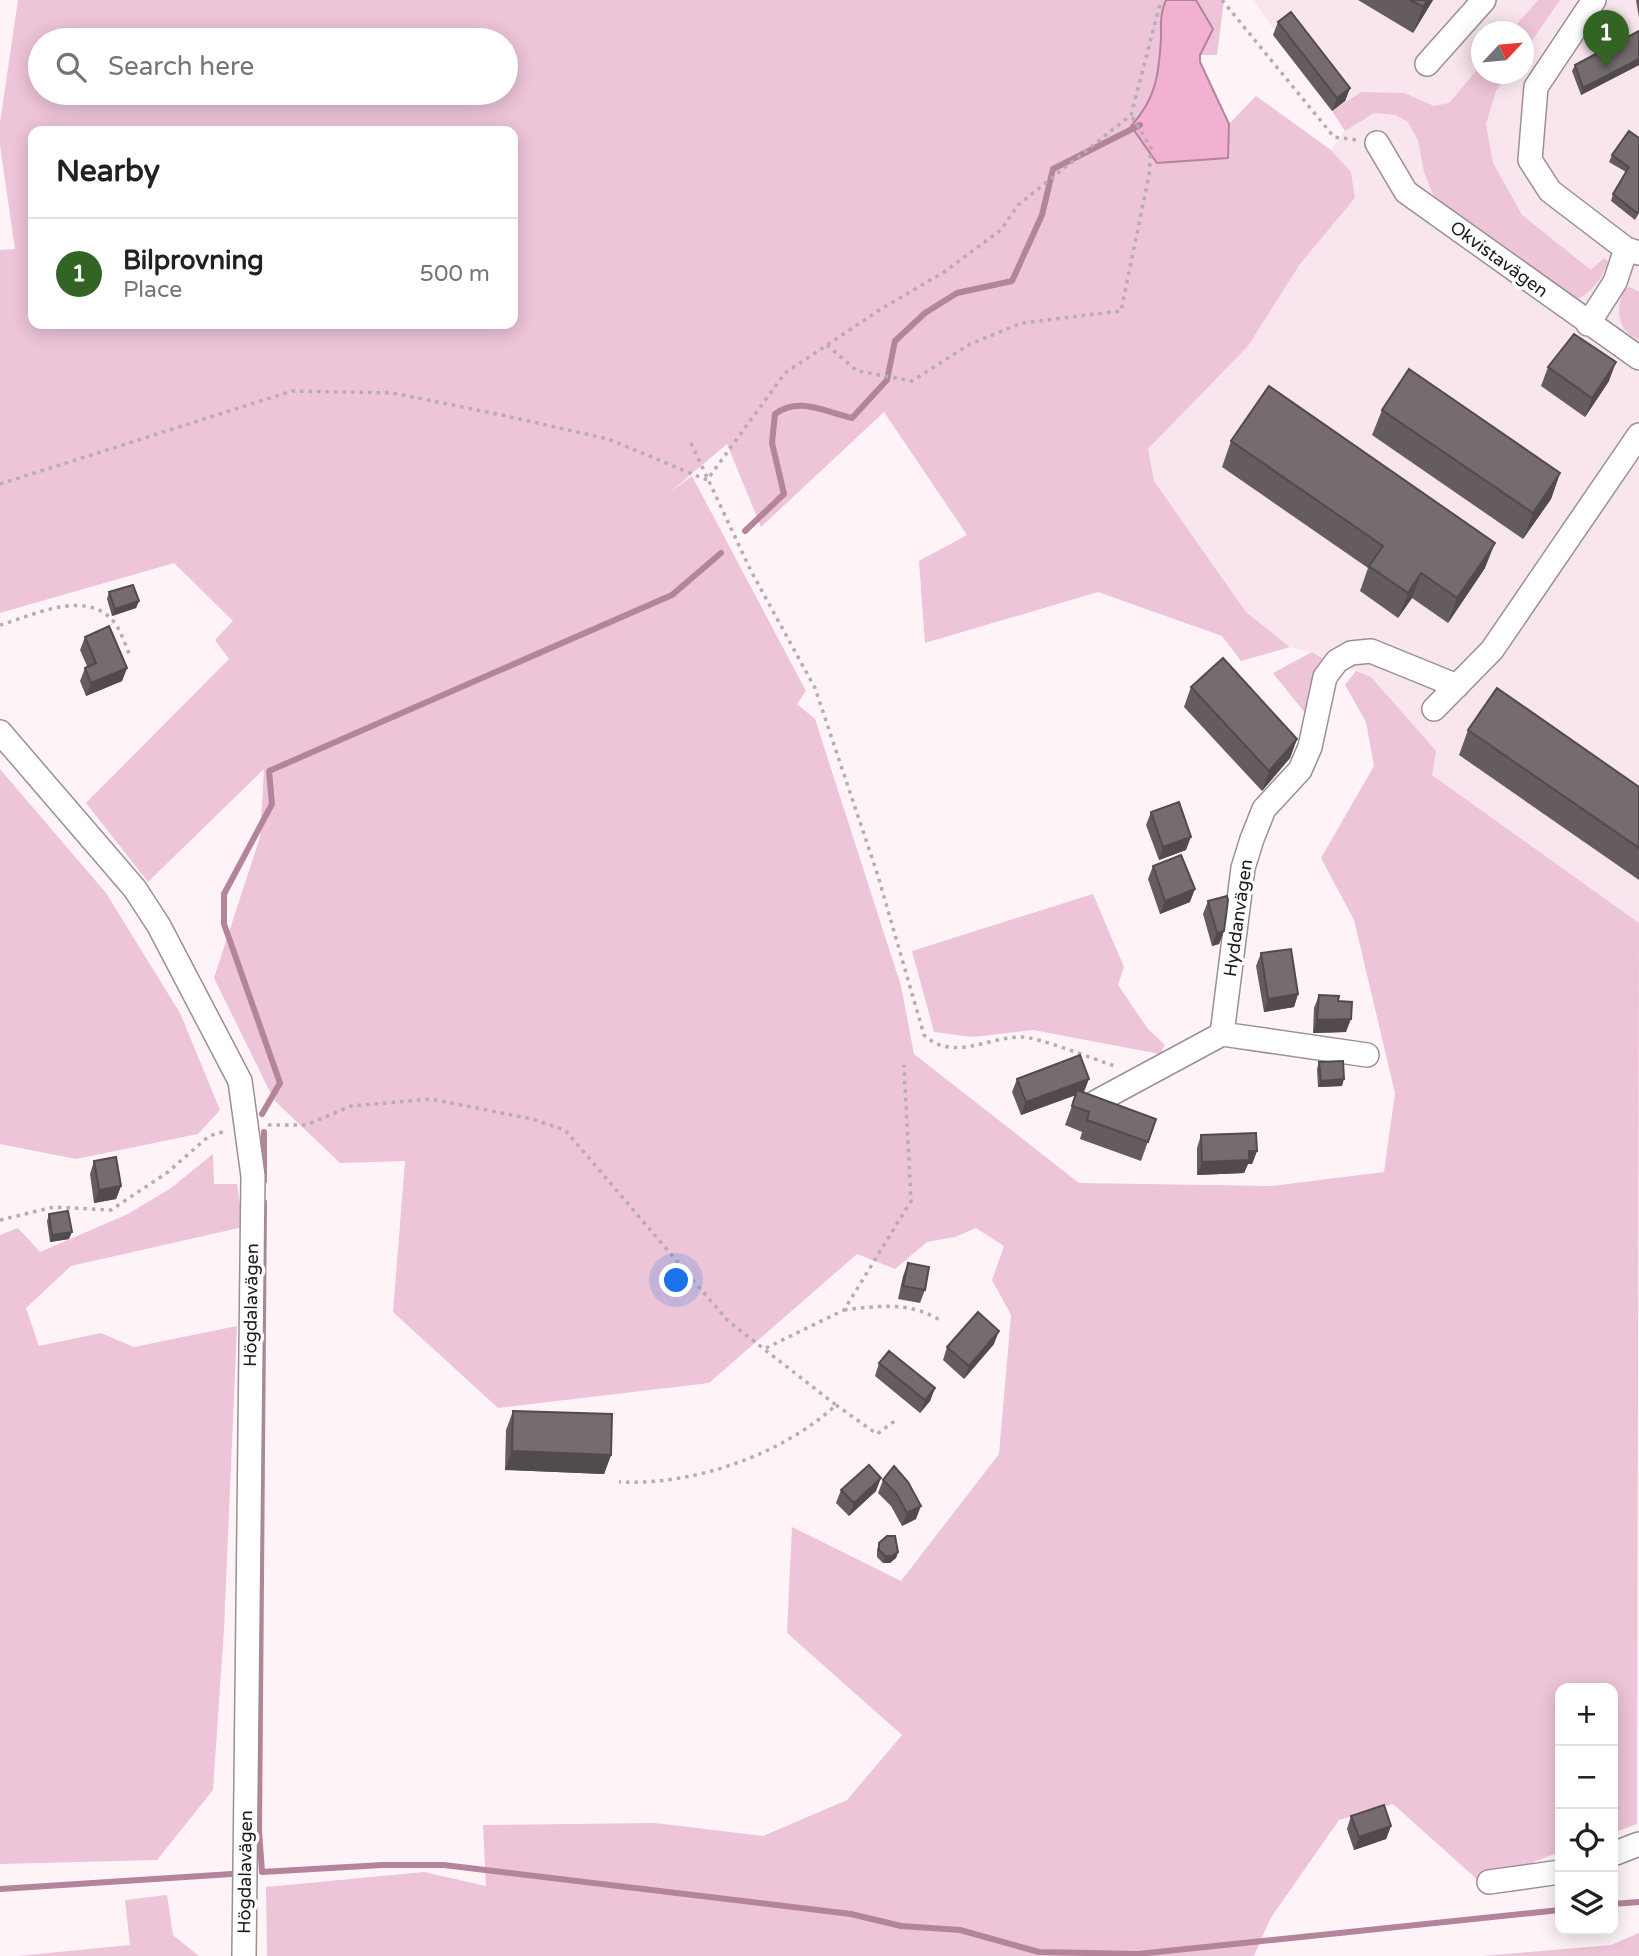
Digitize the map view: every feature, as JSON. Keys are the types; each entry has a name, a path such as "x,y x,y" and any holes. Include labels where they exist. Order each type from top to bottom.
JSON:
{"street":[{"path":"1427,64 1484,0"},
{"path":"1588,324 1633,251 1550,191 1530,160 1536,87 1594,0"},
{"name":"Okvistavägen","path":"1377,143 1406,192 1639,358"},
{"path":"1434,709 1492,650 1639,435"},
{"name":"Hyddanvägen","path":"1222,1034 1243,869 1264,810 1300,770 1310,747 1325,677 1344,657 1371,651 1457,686"},
{"name":"Högdalavägen","path":"0,732 135,888 159,926 240,1081 253,1176 244,1956"},
{"path":"1096,1102 1222,1034 1367,1055"},
{"path":"1618,1852 1639,1844"},
{"path":"1489,1882 1555,1873"}],"path":[{"path":"707,480 785,373 944,272 1002,230 1018,205 1131,115 1161,0"},
{"path":"1222,0 1334,137 1377,143"},
{"path":"827,345 857,371 912,381 970,344 1022,323 1121,311 1132,266 1151,148 1131,115"},
{"path":"0,484 292,391 393,393 502,415 608,439 707,480"},
{"path":"691,443 751,572 815,688 878,876 923,1034 934,1044 961,1049 1023,1037 1144,1075"},
{"path":"0,625 77,603 94,608 116,624 130,656"},
{"path":"844,1310 911,1201 904,1065"},
{"path":"0,1220 54,1207 111,1210 168,1172 209,1136 306,1125 351,1106 431,1099 532,1119 565,1130 729,1321 877,1434 896,1420"},
{"path":"766,1348 844,1310 903,1306 928,1312 941,1321"},
{"path":"619,1482 671,1482 738,1462 815,1424 836,1405"}],"shaded area":[{"path":"18,0 1166,0 1154,86 1146,106 1131,126 1228,158 1229,124 1256,96 1331,150 1351,172 1355,198 1300,264 1248,346 1148,449 1154,481 1246,612 1290,647 1241,661 1222,636 1098,592 925,643 919,561 967,535 884,412 761,527 727,444 669,493 692,476 806,691 797,704 815,719 901,986 914,1054 1079,1183 1272,1186 1384,1172 1395,1093 1354,920 1321,858 1374,766 1366,722 1345,685 1356,671 1371,677 1436,751 1432,775 1639,923 1637,1824 1618,1831 1618,1683 1555,1683 1555,1854 1480,1882 1393,1804 1339,1820 1270,1919 1254,1956 267,1956 266,1887 424,1872 486,1886 483,1825 655,1823 763,1836 847,1800 902,1735 787,1633 792,1527 901,1581 999,1454 1011,1315 992,1280 1004,1246 976,1228 955,1237 927,1242 895,1269 857,1254 709,1383 498,1408 393,1312 405,1161 340,1163 274,1100 214,978 260,837 264,769 148,882 86,803 229,659 215,640 233,621 174,563 0,613 0,250 15,249 0,145 0,123"},
{"path":"1166,0 1196,0 1213,29 1200,55 1200,62 1229,124 1228,158 1157,163 1131,126 1146,106 1155,85 1162,14"},
{"path":"1196,0 1224,0 1217,55 1200,55 1213,29"},
{"path":"1253,0 1639,0 1639,923 1432,775 1371,677 1312,652 1290,647 1246,612 1154,481 1148,449 1248,346 1300,264 1355,198 1351,172 1331,150 1345,130"},
{"path":"1538,0 1560,0 1534,38 1534,21 1520,21"},
{"path":"1471,77 1471,84 1501,84 1496,91 1486,124 1493,163 1522,215 1591,270 1604,258 1608,261 1596,284 1587,293 1576,300 1439,209 1424,172 1418,140 1407,121 1395,115 1374,113 1345,131 1332,111 1361,92 1404,93 1434,106 1449,103"},
{"path":"1630,287 1639,292 1639,340 1626,331 1620,320 1619,305 1623,290"},
{"path":"1312,652 1330,662 1305,713 1273,673"},
{"path":"0,769 106,893 180,1013 220,1110 198,1134 76,1159 0,1144"},
{"path":"1093,894 1124,967 1118,985 1148,1029 1165,1045 1160,1054 1033,1030 973,1037 934,1032 912,951"},
{"path":"213,1154 214,1184 237,1184 243,1227 71,1266 26,1308 39,1346 101,1333 134,1347 237,1326 224,1629 213,1790 157,1860 0,1864 0,1235 18,1228 40,1252 128,1214 171,1188"},
{"path":"167,1895 173,1935 199,1956 18,1956 130,1945 125,1900"},
{"path":"1639,1933 1639,1956 1483,1956 1611,1945"}],"building":[{"path":"1410,0 1427,0 1423,7"},
{"path":"1291,12 1350,88 1337,98 1278,22"},
{"path":"1639,31 1639,59 1583,88 1575,65"},
{"path":"1629,131 1639,138 1637,213 1613,194 1629,167 1612,155"},
{"path":"1574,334 1616,362 1592,398 1548,367"},
{"path":"1409,369 1560,473 1533,513 1382,410"},
{"path":"1269,386 1495,543 1457,598 1421,573 1408,593 1369,566 1383,546 1231,441"},
{"path":"133,585 139,601 115,609 109,592"},
{"path":"109,626 127,668 91,683 85,668 96,663 85,637"},
{"path":"1223,658 1297,739 1269,771 1191,687"},
{"path":"1497,688 1639,787 1639,848 1468,730"},
{"path":"1179,802 1191,837 1163,847 1151,812"},
{"path":"1181,855 1195,889 1165,901 1153,866"},
{"path":"1227,896 1224,931 1217,933 1208,901"},
{"path":"1291,949 1298,994 1268,999 1261,953"},
{"path":"1319,995 1339,996 1338,1001 1352,1002 1351,1019 1317,1020"},
{"path":"1080,1055 1089,1079 1026,1102 1017,1079"},
{"path":"1343,1061 1344,1079 1321,1081 1319,1062"},
{"path":"1077,1090 1156,1119 1148,1142 1087,1120 1089,1112 1072,1106"},
{"path":"1256,1133 1257,1151 1249,1151 1249,1160 1202,1162 1201,1135"},
{"path":"116,1157 121,1186 99,1190 94,1161"},
{"path":"68,1211 72,1232 52,1235 49,1214"},
{"path":"908,1263 929,1267 925,1290 903,1286"},
{"path":"978,1312 999,1331 969,1366 947,1347"},
{"path":"889,1351 935,1388 925,1400 879,1363"},
{"path":"513,1411 612,1414 611,1455 512,1451"},
{"path":"869,1465 881,1478 854,1503 841,1490"},
{"path":"894,1466 908,1482 921,1506 907,1513 896,1493 883,1480"},
{"path":"887,1536 895,1536 898,1552 892,1556 885,1556 879,1550 879,1543"},
{"path":"1384,1805 1391,1826 1359,1837 1351,1816"}],"waterway":[{"path":"745,531 784,494 772,443 775,414 793,406 803,406 852,418 887,380 895,341 925,313 957,293 1012,281 1042,215 1053,169 1140,125"},
{"path":"262,1114 280,1083 224,924 224,894 272,804 269,771 672,595 721,553"},
{"path":"264,1132 264,1181"},
{"path":"264,1202 259,1831 262,1872 382,1865 444,1865 851,1914 901,1926 960,1930 1039,1952 1138,1954 1555,1911"},
{"path":"0,1889 232,1874"},
{"path":"1618,1904 1639,1902"}],"place":[{"name":"Bilprovning","path":"1606,68"}]}
